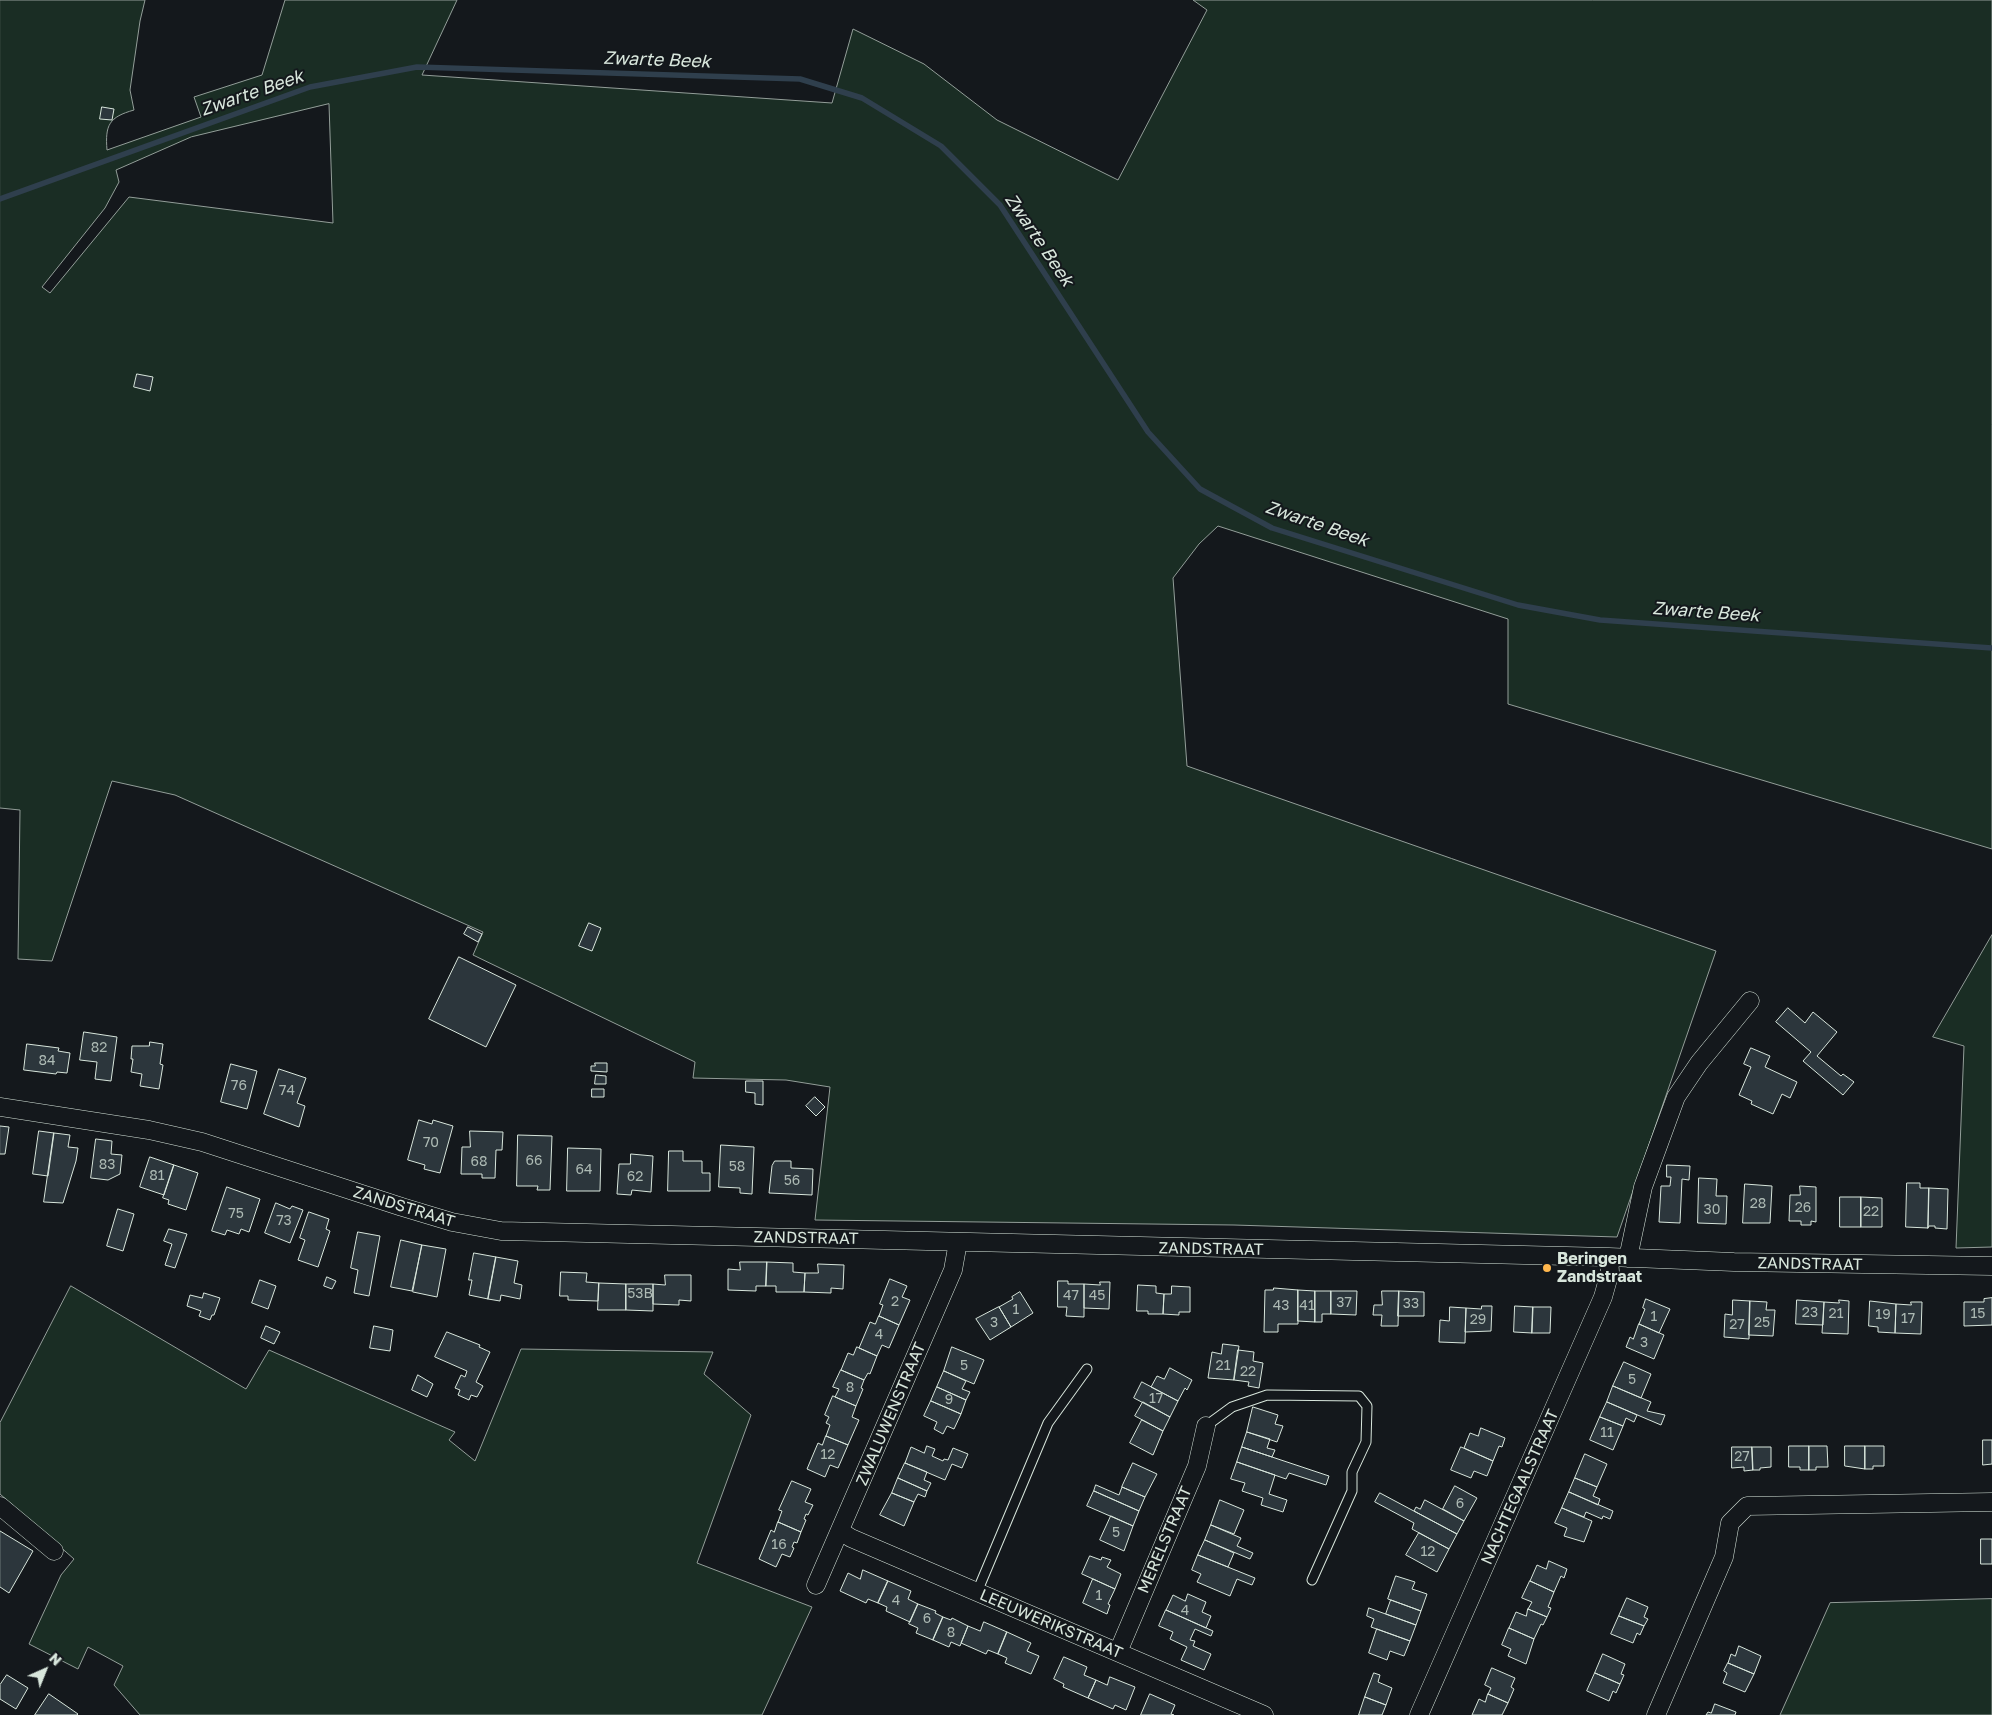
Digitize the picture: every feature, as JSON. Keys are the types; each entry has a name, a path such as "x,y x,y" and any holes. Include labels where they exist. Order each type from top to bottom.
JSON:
{"street":[{"path":"1628,1258 1643,1187 1676,1097 1699,1063 1750,1001"},
{"name":"ZANDSTRAAT","path":"0,1107 149,1130 202,1142 402,1208 452,1222 501,1231 1609,1257 1734,1262 1992,1266"},
{"name":"ZWALUWENSTRAAT","path":"816,1585 953,1270 958,1242"},
{"name":"NACHTEGAALSTRAAT","path":"1419,1715 1603,1297 1610,1272 1609,1257"},
{"name":"MERELSTRAAT","path":"1118,1652 1197,1466 1206,1426"},
{"path":"1656,1715 1724,1557 1730,1523 1747,1506 1992,1502"},
{"path":"0,1506 54,1551"},
{"name":"LEEUWERIKSTRAAT","path":"840,1531 851,1538 1264,1715"}],"lane":[{"path":"977,1592 1048,1423 1087,1369"},
{"path":"1206,1426 1232,1407 1267,1395 1358,1396 1367,1406 1366,1442 1352,1472 1352,1491 1312,1580"}],"green space":[{"path":"0,0 145,0 130,90 134,110 119,116 110,123 107,134 107,150 201,117 194,97 262,75 285,0 457,0 422,75 832,103 853,29 924,64 997,120 1118,180 1207,10 1193,0 1992,0 1992,849 1508,704 1508,619 1218,526 1199,544 1173,578 1187,766 1716,951 1617,1237 1234,1225 815,1220 830,1087 786,1080 693,1078 695,1062 473,955 483,932 175,795 112,781 52,961 18,959 20,810 0,808","holes":["329,104 333,223 129,197 50,293 42,287 105,208 119,182 116,170 191,137"]},
{"path":"1992,935 1992,1247 1956,1248 1964,1046 1933,1037"},
{"path":"71,1286 246,1389 269,1350 455,1432 449,1440 475,1461 521,1349 713,1352 704,1374 751,1415 697,1563 812,1607 762,1715 140,1715 114,1685 123,1666 88,1647 78,1669 29,1644 61,1575 74,1559 0,1494 0,1423"},
{"path":"1992,1599 1992,1715 1780,1715 1830,1603"}],"building":[{"path":"102,107 114,109 112,120 100,119"},
{"path":"137,374 153,377 150,391 134,387"},
{"path":"589,923 601,928 592,951 579,946"},
{"path":"468,927 482,934 478,942 464,934"},
{"path":"459,957 516,985 486,1047 429,1019"},
{"path":"1788,1008 1805,1023 1813,1012 1837,1032 1817,1056 1841,1076 1843,1074 1854,1082 1843,1095 1803,1061 1811,1052 1776,1022"},
{"path":"84,1032 117,1037 111,1081 95,1079 97,1062 80,1060"},
{"path":"150,1042 163,1044 160,1064 163,1065 159,1089 140,1086 142,1074 131,1072 132,1046 149,1046"},
{"path":"27,1044 59,1048 58,1051 70,1053 67,1073 57,1072 56,1074 24,1070"},
{"path":"1751,1048 1770,1056 1765,1067 1797,1082 1790,1098 1782,1094 1773,1114 1751,1104 1752,1101 1739,1095 1751,1067 1744,1064"},
{"path":"595,1063 607,1063 607,1072 591,1071 591,1066 595,1066"},
{"path":"231,1064 257,1071 247,1109 221,1102"},
{"path":"279,1069 306,1078 297,1103 305,1106 299,1127 264,1114"},
{"path":"596,1075 606,1076 606,1084 595,1084"},
{"path":"746,1081 763,1081 763,1105 755,1104 755,1093 746,1092"},
{"path":"592,1089 604,1089 604,1097 592,1097"},
{"path":"815,1097 825,1107 816,1116 806,1106"},
{"path":"419,1120 432,1124 433,1120 453,1126 440,1173 424,1169 425,1165 408,1160"},
{"path":"0,1126 9,1127 5,1154 0,1154"},
{"path":"39,1131 54,1133 48,1176 33,1174"},
{"path":"470,1131 503,1132 502,1150 496,1150 495,1178 482,1178 482,1174 461,1174 462,1147 470,1147"},
{"path":"54,1133 70,1135 68,1147 78,1148 63,1203 44,1202"},
{"path":"518,1135 552,1136 550,1190 537,1190 538,1186 517,1186"},
{"path":"96,1139 112,1141 111,1154 122,1155 120,1174 108,1180 91,1178"},
{"path":"721,1145 754,1147 752,1194 740,1193 740,1188 719,1187"},
{"path":"568,1148 601,1149 600,1191 567,1191"},
{"path":"669,1151 683,1151 683,1161 702,1161 702,1173 710,1173 710,1191 668,1191"},
{"path":"631,1154 653,1156 651,1192 632,1190 631,1195 617,1194 619,1164 630,1164"},
{"path":"150,1157 174,1165 164,1195 140,1187"},
{"path":"775,1161 791,1161 791,1168 813,1169 812,1195 769,1193 772,1166"},
{"path":"174,1165 198,1173 186,1210 168,1204 169,1200 163,1198"},
{"path":"1667,1165 1690,1166 1689,1180 1682,1179 1680,1223 1659,1222 1661,1186 1670,1186 1671,1177 1667,1177"},
{"path":"1699,1178 1717,1179 1716,1196 1727,1196 1726,1224 1698,1223"},
{"path":"1907,1183 1920,1183 1920,1188 1929,1188 1928,1228 1906,1227"},
{"path":"1745,1184 1772,1186 1770,1223 1743,1223"},
{"path":"1800,1186 1816,1187 1816,1222 1811,1221 1811,1225 1801,1225 1801,1221 1789,1221 1790,1195 1800,1195"},
{"path":"227,1187 260,1199 249,1232 241,1229 239,1234 227,1230 225,1235 212,1231"},
{"path":"1929,1188 1948,1189 1947,1229 1935,1228 1935,1226 1929,1226 1928,1228"},
{"path":"1840,1197 1861,1197 1861,1227 1840,1227"},
{"path":"1861,1197 1882,1198 1882,1227 1861,1227"},
{"path":"276,1203 290,1209 292,1206 303,1210 290,1243 265,1233"},
{"path":"118,1209 134,1214 123,1251 107,1246"},
{"path":"309,1212 329,1219 326,1229 330,1231 318,1267 298,1260 305,1240 300,1238"},
{"path":"169,1229 187,1234 175,1268 165,1265 172,1244 164,1241"},
{"path":"358,1232 380,1236 369,1296 354,1293 358,1270 351,1268"},
{"path":"401,1240 422,1245 412,1291 391,1287"},
{"path":"422,1245 446,1249 437,1297 413,1292"},
{"path":"474,1253 496,1257 488,1299 469,1295 472,1280 469,1280"},
{"path":"496,1257 518,1261 514,1283 522,1285 520,1299 501,1295 500,1301 488,1299"},
{"path":"740,1262 767,1262 766,1286 756,1286 756,1291 728,1290 728,1269 740,1270"},
{"path":"767,1262 793,1263 793,1272 805,1273 804,1292 776,1292 776,1286 766,1286"},
{"path":"818,1264 844,1265 843,1289 831,1288 831,1293 804,1292 805,1273 818,1273"},
{"path":"561,1272 587,1273 586,1282 599,1283 598,1301 568,1300 568,1296 560,1296"},
{"path":"665,1275 691,1275 691,1301 679,1300 679,1305 653,1304 653,1284 665,1285"},
{"path":"327,1277 336,1281 332,1289 324,1286"},
{"path":"890,1279 907,1286 902,1297 910,1300 899,1325 879,1316 883,1305 880,1304"},
{"path":"260,1280 276,1286 268,1309 252,1303"},
{"path":"1058,1281 1068,1281 1068,1284 1084,1284 1084,1317 1066,1316 1067,1307 1058,1307"},
{"path":"1100,1282 1110,1282 1109,1309 1084,1308 1084,1284 1100,1285"},
{"path":"599,1283 626,1284 626,1310 598,1310"},
{"path":"626,1284 653,1284 653,1311 626,1310"},
{"path":"1138,1285 1156,1286 1156,1293 1164,1294 1163,1314 1148,1314 1148,1311 1137,1311"},
{"path":"1172,1286 1190,1287 1190,1312 1179,1312 1179,1315 1163,1314 1164,1294 1171,1294"},
{"path":"1274,1288 1298,1290 1298,1324 1278,1324 1278,1332 1264,1332 1265,1290 1273,1290"},
{"path":"1298,1290 1315,1291 1315,1322 1298,1321"},
{"path":"1315,1291 1331,1291 1331,1314 1322,1314 1322,1322 1315,1322"},
{"path":"1331,1291 1357,1291 1356,1315 1331,1314"},
{"path":"1382,1291 1399,1291 1398,1326 1381,1326 1382,1315 1373,1315 1374,1305 1382,1305"},
{"path":"1399,1291 1424,1292 1424,1316 1398,1316"},
{"path":"1020,1292 1033,1313 1011,1327 999,1307 1013,1299 1012,1297"},
{"path":"204,1293 220,1298 214,1315 212,1315 210,1320 199,1316 201,1311 187,1306 190,1295 202,1298"},
{"path":"1992,1298 1992,1325 1964,1326 1964,1302 1984,1302 1984,1299"},
{"path":"1646,1299 1670,1309 1659,1333 1639,1324 1645,1309 1643,1308"},
{"path":"1733,1300 1750,1301 1749,1339 1724,1337 1725,1314 1732,1315"},
{"path":"1797,1300 1824,1302 1823,1325 1796,1324"},
{"path":"1839,1300 1849,1301 1848,1334 1822,1333 1824,1302 1839,1303"},
{"path":"1750,1301 1767,1302 1766,1310 1775,1310 1773,1336 1749,1335"},
{"path":"1870,1301 1896,1304 1895,1333 1878,1332 1878,1327 1869,1326"},
{"path":"1911,1302 1922,1302 1921,1334 1895,1333 1896,1304 1911,1305"},
{"path":"1482,1306 1492,1306 1491,1331 1465,1332 1466,1308 1481,1309"},
{"path":"1515,1306 1533,1307 1532,1333 1514,1332"},
{"path":"999,1307 1011,1327 990,1340 976,1319"},
{"path":"1450,1307 1466,1308 1465,1343 1439,1342 1440,1320 1449,1321"},
{"path":"1533,1307 1551,1307 1550,1333 1532,1333"},
{"path":"879,1316 899,1325 889,1348 882,1345 877,1356 859,1348 870,1322 875,1324"},
{"path":"1639,1324 1664,1335 1654,1359 1626,1347 1630,1337 1633,1339"},
{"path":"266,1326 280,1332 274,1344 261,1338"},
{"path":"374,1326 393,1330 390,1351 370,1348"},
{"path":"447,1332 480,1345 479,1347 490,1352 476,1382 483,1386 477,1397 471,1395 469,1400 458,1395 460,1390 455,1388 461,1375 465,1377 467,1371 435,1357"},
{"path":"1223,1344 1239,1346 1234,1380 1208,1378 1212,1352 1221,1354"},
{"path":"857,1347 877,1356 870,1374 868,1373 864,1380 841,1370 848,1353 853,1355"},
{"path":"952,1347 984,1360 974,1384 944,1371"},
{"path":"1238,1350 1254,1352 1253,1361 1263,1363 1259,1388 1248,1386 1249,1382 1234,1380"},
{"path":"1624,1362 1651,1374 1641,1398 1613,1386"},
{"path":"1170,1368 1192,1380 1178,1401 1151,1387 1157,1376 1164,1379"},
{"path":"841,1370 864,1380 861,1388 863,1389 856,1406 835,1397 839,1389 833,1387"},
{"path":"944,1371 966,1381 962,1389 970,1392 966,1400 937,1387"},
{"path":"418,1375 433,1384 427,1397 412,1390"},
{"path":"1142,1382 1178,1401 1170,1417 1134,1398"},
{"path":"1613,1386 1651,1402 1647,1411 1665,1415 1661,1425 1607,1402"},
{"path":"937,1387 966,1400 961,1414 931,1401"},
{"path":"833,1396 856,1406 852,1417 859,1420 848,1445 826,1436 830,1425 826,1423 829,1417 825,1415"},
{"path":"931,1401 961,1414 954,1429 947,1426 943,1434 934,1429 937,1422 924,1416"},
{"path":"1143,1402 1170,1417 1163,1431 1135,1416"},
{"path":"1607,1402 1637,1415 1634,1422 1626,1418 1623,1426 1600,1417"},
{"path":"1253,1407 1278,1415 1275,1424 1283,1426 1277,1442 1247,1432"},
{"path":"1600,1417 1623,1426 1613,1450 1590,1440"},
{"path":"1142,1420 1163,1431 1153,1455 1130,1443"},
{"path":"1481,1428 1505,1438 1502,1447 1499,1446 1493,1461 1464,1448 1470,1433 1478,1436"},
{"path":"1247,1432 1270,1439 1267,1448 1275,1450 1272,1457 1242,1447"},
{"path":"826,1436 848,1445 838,1468 830,1465 825,1477 807,1469 818,1443 822,1445"},
{"path":"1983,1440 1992,1440 1992,1464 1983,1465"},
{"path":"927,1446 935,1449 932,1456 943,1461 944,1459 948,1460 953,1448 968,1454 962,1468 952,1464 945,1480 905,1463 911,1447 924,1453"},
{"path":"1789,1446 1809,1446 1809,1470 1800,1470 1800,1467 1789,1467"},
{"path":"1809,1446 1827,1446 1828,1467 1816,1467 1816,1470 1809,1470"},
{"path":"1845,1446 1865,1446 1865,1469 1845,1466"},
{"path":"1865,1446 1884,1446 1884,1466 1873,1466 1873,1469 1865,1469"},
{"path":"1242,1447 1329,1476 1326,1485 1289,1473 1286,1479 1237,1462"},
{"path":"1461,1447 1493,1461 1487,1476 1474,1471 1471,1478 1451,1470"},
{"path":"1732,1447 1752,1447 1753,1470 1744,1471 1744,1467 1732,1468"},
{"path":"1752,1447 1771,1447 1771,1467 1753,1470"},
{"path":"1585,1454 1607,1464 1597,1487 1575,1478"},
{"path":"1237,1462 1275,1475 1269,1494 1287,1500 1283,1512 1261,1505 1263,1498 1242,1491 1245,1483 1231,1479"},
{"path":"905,1463 927,1472 924,1480 931,1483 927,1491 898,1478"},
{"path":"1133,1463 1157,1474 1145,1497 1122,1487"},
{"path":"898,1478 927,1491 925,1497 918,1494 914,1502 892,1493"},
{"path":"1575,1478 1597,1487 1593,1496 1600,1499 1598,1505 1569,1492"},
{"path":"792,1481 811,1489 805,1502 813,1505 808,1515 806,1514 804,1519 806,1520 801,1532 778,1522 782,1511 779,1510"},
{"path":"1096,1485 1119,1495 1122,1487 1145,1497 1139,1511 1094,1491"},
{"path":"1455,1486 1477,1498 1464,1521 1443,1509"},
{"path":"1094,1491 1139,1511 1133,1526 1087,1506"},
{"path":"1569,1492 1613,1511 1610,1519 1603,1516 1602,1519 1586,1512 1584,1517 1562,1508"},
{"path":"892,1493 914,1502 904,1526 880,1515"},
{"path":"1380,1493 1457,1534 1449,1549 1412,1529 1414,1523 1375,1502"},
{"path":"1220,1500 1244,1510 1234,1534 1211,1525"},
{"path":"1425,1500 1464,1521 1457,1534 1414,1511 1416,1507 1420,1509"},
{"path":"1562,1508 1592,1521 1584,1542 1564,1536 1567,1528 1555,1523"},
{"path":"1111,1516 1133,1526 1124,1551 1100,1540"},
{"path":"778,1522 801,1532 797,1543 794,1542 792,1547 794,1548 790,1557 782,1554 776,1567 759,1559 771,1530 774,1532"},
{"path":"1211,1525 1241,1538 1237,1546 1253,1553 1250,1559 1205,1540"},
{"path":"0,1531 33,1551 9,1593 0,1587"},
{"path":"1419,1533 1449,1549 1437,1572 1406,1555"},
{"path":"1981,1539 1992,1539 1992,1564 1981,1564"},
{"path":"1205,1540 1234,1553 1228,1567 1198,1555"},
{"path":"1198,1555 1255,1578 1252,1585 1237,1579 1230,1596 1197,1582 1201,1574 1192,1570"},
{"path":"1090,1556 1101,1560 1102,1557 1111,1560 1107,1567 1121,1574 1115,1589 1082,1574"},
{"path":"1549,1561 1567,1569 1564,1578 1561,1576 1554,1592 1530,1581 1537,1565 1546,1569"},
{"path":"863,1570 888,1581 878,1603 868,1599 866,1603 840,1591 848,1573 860,1579"},
{"path":"1396,1576 1415,1582 1412,1589 1427,1594 1421,1611 1388,1599"},
{"path":"1093,1579 1115,1589 1108,1604 1110,1605 1107,1614 1083,1603"},
{"path":"888,1581 911,1591 908,1599 918,1604 910,1622 886,1611 887,1607 878,1603"},
{"path":"1530,1581 1554,1592 1548,1607 1551,1608 1547,1617 1528,1609 1532,1602 1522,1598"},
{"path":"1188,1594 1206,1602 1202,1612 1211,1616 1206,1628 1166,1610 1173,1595 1185,1601"},
{"path":"1627,1598 1648,1607 1644,1617 1648,1619 1644,1626 1619,1616"},
{"path":"1391,1600 1421,1611 1416,1625 1386,1614"},
{"path":"918,1604 936,1611 935,1613 943,1617 933,1640 916,1633 918,1628 909,1624"},
{"path":"1369,1608 1416,1625 1410,1641 1371,1627 1374,1619 1367,1616"},
{"path":"1528,1609 1547,1617 1543,1625 1541,1624 1534,1639 1509,1628 1516,1612 1526,1616"},
{"path":"1166,1610 1213,1631 1211,1636 1195,1629 1190,1640 1195,1641 1193,1646 1211,1654 1204,1670 1181,1660 1187,1647 1170,1639 1173,1632 1159,1626"},
{"path":"1619,1616 1644,1626 1640,1635 1637,1633 1633,1643 1611,1634"},
{"path":"943,1617 951,1620 952,1618 968,1626 960,1646 951,1642 949,1647 933,1640"},
{"path":"984,1622 1007,1632 998,1654 988,1650 986,1654 961,1643 968,1626 980,1631"},
{"path":"1509,1628 1534,1639 1526,1664 1508,1656 1511,1649 1502,1645"},
{"path":"1377,1629 1410,1641 1404,1656 1390,1651 1387,1660 1369,1653"},
{"path":"1007,1632 1031,1643 1027,1651 1039,1656 1031,1674 1005,1663 1007,1658 998,1654"},
{"path":"1739,1646 1761,1656 1754,1674 1728,1663 1731,1654 1735,1656"},
{"path":"1603,1654 1625,1664 1621,1674 1624,1675 1620,1684 1595,1673"},
{"path":"1064,1657 1087,1667 1084,1675 1096,1680 1088,1698 1063,1687 1064,1684 1054,1679"},
{"path":"1728,1663 1754,1674 1745,1692 1723,1683 1727,1673 1724,1671"},
{"path":"1492,1668 1515,1678 1511,1687 1514,1689 1508,1703 1488,1694 1491,1688 1485,1685"},
{"path":"1374,1673 1380,1675 1378,1682 1392,1688 1386,1705 1365,1697"},
{"path":"1595,1673 1620,1684 1616,1693 1613,1691 1609,1701 1587,1691"},
{"path":"7,1675 28,1688 16,1709 0,1699 0,1685"},
{"path":"1110,1677 1135,1687 1126,1710 1115,1705 1113,1709 1088,1698 1096,1680 1107,1685"},
{"path":"49,1694 78,1714 35,1715"},
{"path":"1150,1694 1175,1705 1171,1714 1174,1715 1141,1715"},
{"path":"1488,1694 1508,1703 1502,1715 1472,1715 1479,1699 1485,1702"},
{"path":"1365,1697 1386,1705 1382,1715 1359,1715"},
{"path":"1715,1704 1736,1712 1735,1715 1706,1715 1708,1712 1711,1713"}],"waterway":[{"name":"Zwarte Beek","path":"0,199 310,87 417,67 800,79 862,98 941,146 1000,205 1148,432 1200,489 1272,528 1518,605 1600,620 1992,648"}],"place":[{"name":"Beringen Zandstraat","path":"1547,1268"}]}
